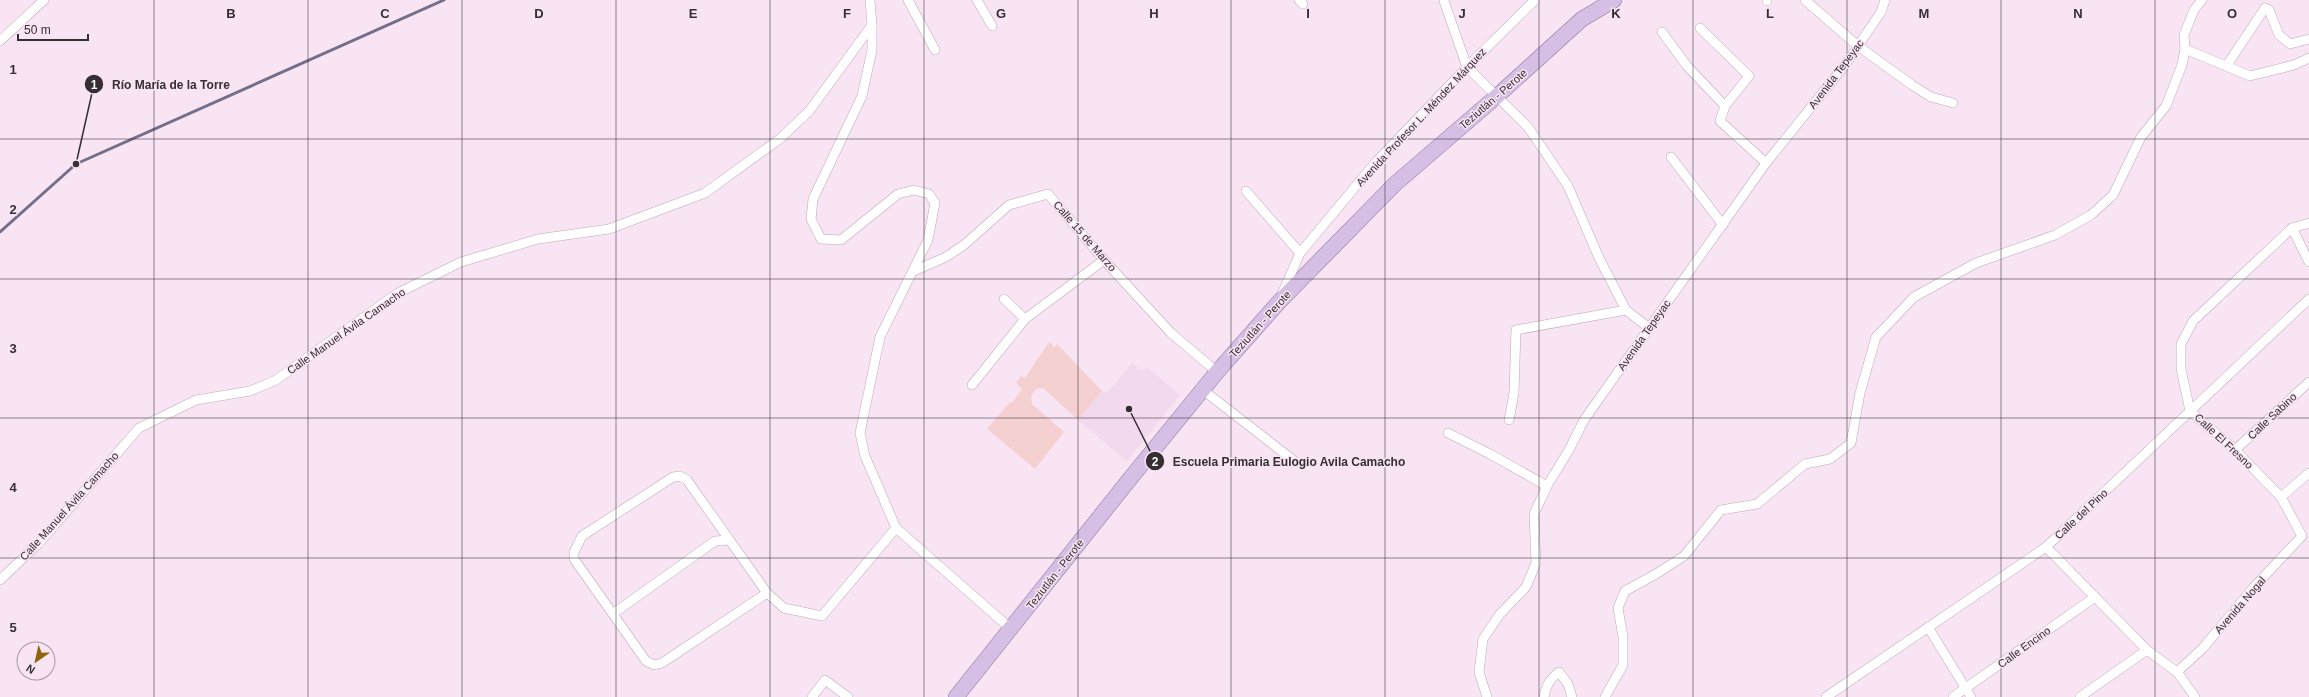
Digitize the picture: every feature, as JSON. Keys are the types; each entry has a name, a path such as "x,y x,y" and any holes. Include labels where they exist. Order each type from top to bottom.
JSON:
{"main road":[{"name":"Teziutlán - Perote","path":"956,697 1203,390 1279,302 1395,184 1496,97 1582,19 1614,0"}],"street":[{"path":"0,41 44,0"},
{"path":"870,0 872,50 862,96 813,200 811,218 821,239 841,240 898,194 914,190 930,194 935,203 928,240 920,252 914,271 880,337 860,433 865,456 896,528 1011,629"},
{"path":"908,0 935,50"},
{"path":"977,0 992,26"},
{"name":"Avenida Profesor L. Méndez Márquez","path":"1279,302 1300,253 1376,162 1467,67 1535,0"},
{"path":"1805,0 1858,46 1932,97 1953,103"},
{"name":"Avenida Tepeyac","path":"1487,697 1479,672 1483,639 1500,614 1526,587 1536,563 1534,514 1547,486 1569,450 1584,420 1766,163 1845,65 1881,12 1885,0"},
{"path":"1605,697 1623,665 1623,637 1618,608 1624,591 1656,574 1684,556 1721,510 1757,504 1805,464 1830,459 1851,444 1860,393 1876,337 1914,297 1948,276 1976,263 2055,235 2091,215 2114,194 2140,137 2166,106 2182,65 2185,49 2184,35 2194,10 2202,0"},
{"path":"1444,1 1467,67 1528,127 1568,186 1599,258 1626,310 1649,328"},
{"path":"2227,65 2265,8 2268,10 2279,35 2290,44 2309,38"},
{"name":"Calle Manuel Ávila Camacho","path":"0,580 39,543 139,428 196,400 250,391 276,380 398,293 461,262 538,240 608,229 705,193 781,138 810,110 872,25"},
{"path":"1700,28 1749,76 1725,106 1720,121 1766,163"},
{"path":"1662,32 1687,66 1725,106"},
{"path":"2185,49 2227,65 2250,76 2294,64 2309,58"},
{"path":"1671,157 1723,225"},
{"path":"1246,191 1300,253"},
{"name":"Calle 15 de Marzo","path":"914,271 946,257 964,246 1009,206 1048,194 1104,260 1171,333 1218,372"},
{"name":"Calle El Fresno","path":"2302,536 2281,497 2235,450 2190,411 2181,369 2181,344 2193,321 2292,228 2309,223"},
{"path":"2292,228 2309,262"},
{"path":"972,385 1025,319 1104,260"},
{"path":"1004,299 1025,319"},
{"name":"Calle del Pino","path":"1826,697 2046,547 2309,299"},
{"path":"1509,420 1514,394 1516,330 1626,310"},
{"name":"Calle Sabino","path":"2235,450 2309,382"},
{"path":"1203,390 1293,460"},
{"path":"1448,433 1490,454 1547,486"},
{"path":"2281,497 2309,473"},
{"path":"767,593 662,663 654,665 646,661 614,613 574,559 574,552 582,536 673,477 680,476 688,480 767,593 784,608 822,616 896,528"},
{"name":"Avenida Nogal","path":"2176,672 2203,648 2254,587 2302,536"},
{"path":"614,613 716,541 729,540"},
{"path":"2046,547 2147,650 2176,672 2195,697"},
{"name":"Calle Encino","path":"1953,697 2094,597"},
{"path":"1928,627 1971,697"},
{"path":"2080,697 2147,650"},
{"path":"1544,697 1548,683 1560,672 1568,684 1572,697"},
{"path":"812,697 825,680 848,697"}],"shaded area":[{"path":"1049,342 1055,347 1057,344 1102,391 1078,420 1043,388 1036,389 1031,396 1032,404 1064,432 1035,469 987,429 1010,402 1012,403 1022,389 1016,383 1021,376 1025,378"},
{"path":"1132,363 1140,370 1148,368 1180,395 1127,461 1078,420 1102,391 1108,392"}],"waterway":[{"path":"0,232 76,164 444,0"}],"place":[{"name":"Río María de la Torre","path":"76,164"},
{"name":"Escuela Primaria Eulogio Avila Camacho","path":"1129,409"}]}
